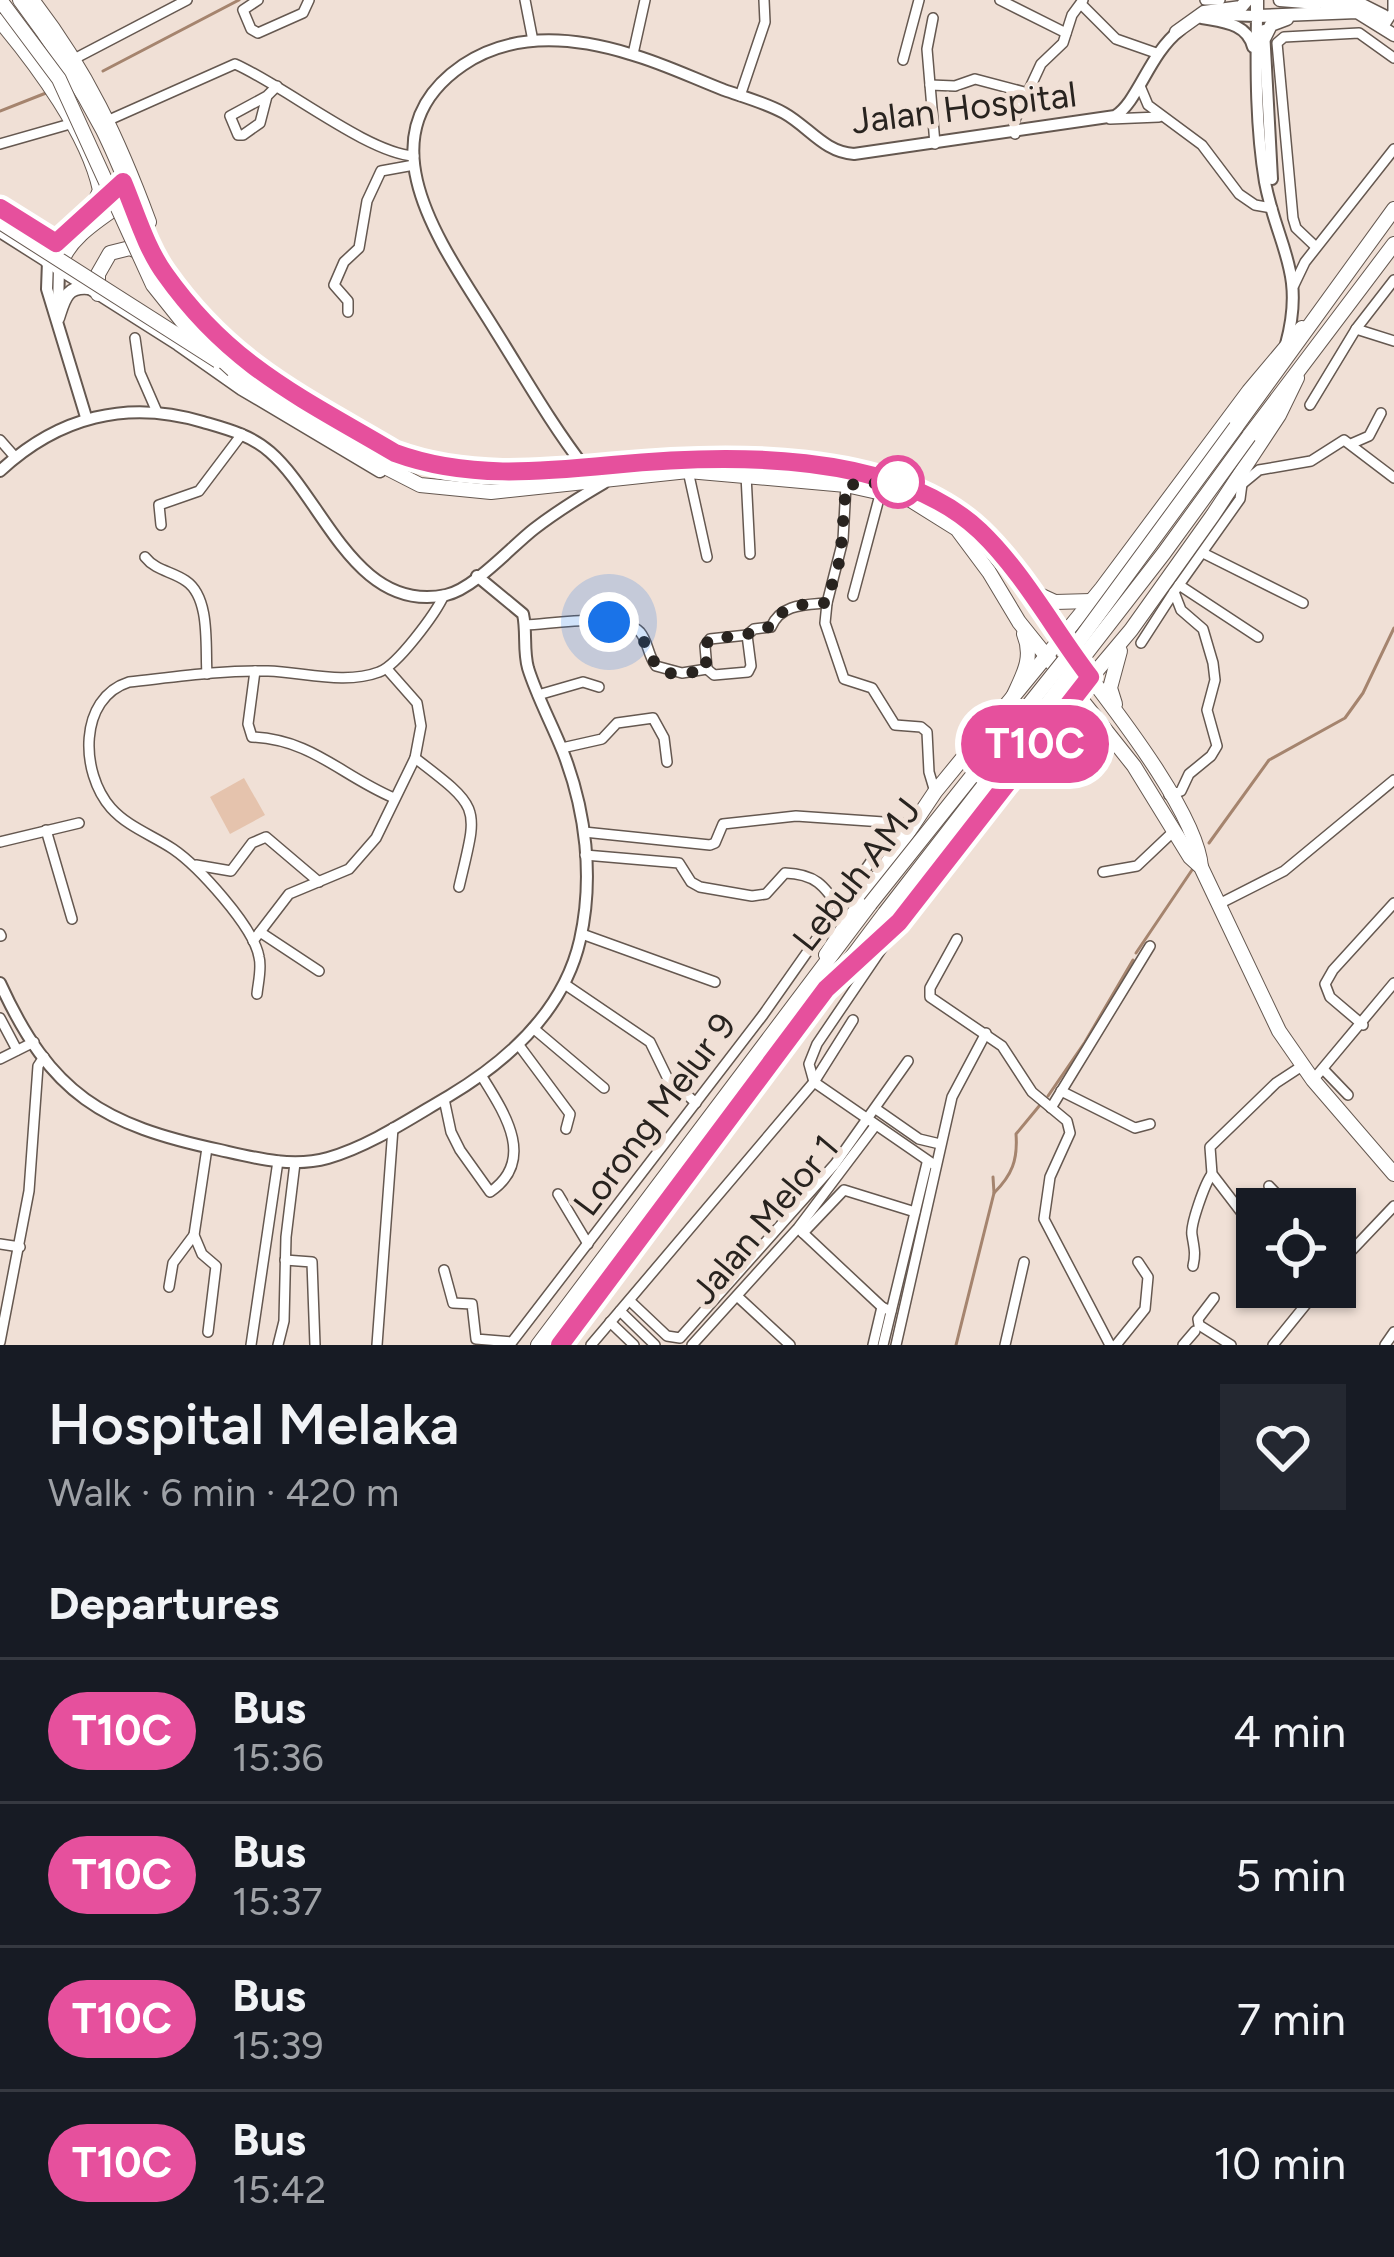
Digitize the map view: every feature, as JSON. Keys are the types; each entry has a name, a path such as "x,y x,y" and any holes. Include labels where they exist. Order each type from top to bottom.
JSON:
{"main road":[{"path":"0,0 59,79 153,285 189,330 380,464 420,485"},
{"path":"20,0 106,126 123,182 166,276"},
{"path":"32,0 76,58 179,291"},
{"path":"1280,0 1357,12 1390,26"},
{"path":"1177,32 1210,2 1320,7"},
{"path":"1272,38 1277,21 1320,7"},
{"path":"0,21 25,52 81,144 100,190 92,209"},
{"path":"81,144 90,152 100,151 106,126"},
{"path":"53,265 92,209 123,182"},
{"path":"62,246 130,198"},
{"path":"0,208 62,246"},
{"name":"Lebuh AMJ","path":"560,1345 826,989 1164,553 1322,307 1394,209"},
{"path":"0,221 235,363 395,453 418,461 482,472 679,460 755,461 898,482 934,496 982,533 1118,714 1199,851 1201,867 1265,1007 1302,1066 1318,1074 1394,1174"},
{"path":"0,231 242,389 390,477 491,492 688,471 846,485 909,500 957,529 1019,622 1120,747 1201,867"},
{"name":"Lebuh AMJ","path":"538,1345 870,904 1394,244"},
{"path":"93,291 101,264 110,253 122,248 137,250 166,276 235,363"},
{"path":"58,318 71,290 93,291"},
{"path":"819,970 847,907 905,824 1102,588 1285,347 1322,307"},
{"path":"826,989 899,922 1030,749 1135,624 1239,482 1279,415 1303,362"},
{"path":"1024,587 1054,602 1091,601"},
{"path":"1102,588 1087,633 1090,646 1106,645 1135,624"},
{"path":"1013,697 1029,658 1019,622"},
{"path":"1118,714 1110,688 1112,676 1135,624"},
{"path":"981,736 1025,693 1038,688 1056,701 1030,749"},
{"path":"1050,725 1081,727 1120,747"}],"street":[{"path":"76,58 187,0"},
{"path":"258,0 243,10 251,29 258,33 303,13 309,0"},
{"path":"525,0 533,41"},
{"path":"633,54 645,0"},
{"path":"740,96 765,22 764,0"},
{"path":"903,60 919,0"},
{"path":"1000,0 1066,33"},
{"path":"1367,38 1390,26 1394,0"},
{"path":"1015,134 1014,122 1041,64 1064,43 1082,2 1116,38 1156,53"},
{"path":"1198,17 1257,7"},
{"path":"1257,7 1276,56 1293,218 1296,228 1316,248"},
{"path":"1257,7 1257,80"},
{"path":"1198,17 1246,32 1253,44 1272,208 1289,254 1294,285 1285,347"},
{"path":"933,18 927,49 935,144"},
{"name":"Jalan Hospital","path":"414,161 420,116 447,78 480,55 533,41 573,40 633,54 784,113 844,154 1100,121 1124,111 1156,53 1177,32"},
{"path":"1272,38 1359,33 1394,58"},
{"path":"1264,127 1272,38"},
{"path":"106,126 227,65 243,68 380,148 414,161"},
{"path":"930,85 955,86 975,79 1028,93"},
{"path":"1139,81 1148,105 1202,145 1248,201 1272,208"},
{"path":"267,97 260,123 238,135 230,116 267,97 277,86"},
{"path":"1100,121 1164,117"},
{"path":"0,144 70,124"},
{"path":"1264,127 1283,126"},
{"path":"1294,285 1316,248 1394,149"},
{"path":"348,312 348,301 334,285 344,262 359,248 367,201 381,171 414,161"},
{"path":"414,161 427,215 441,245 585,468"},
{"path":"53,265 47,289 86,417"},
{"path":"1310,405 1356,329 1394,280"},
{"path":"1356,329 1394,341"},
{"path":"135,338 140,373 157,412"},
{"path":"0,471 15,457 86,417 157,412 242,434 274,455 334,537 370,574 401,591 444,595"},
{"path":"1141,643 1240,499 1239,482 1259,470 1299,465 1340,442 1353,443 1369,436 1381,413"},
{"path":"161,525 159,505 199,491 242,434"},
{"path":"0,440 15,457"},
{"path":"1353,443 1394,478"},
{"path":"566,469 571,449"},
{"path":"688,471 706,557"},
{"path":"746,475 750,554"},
{"path":"319,971 256,937 191,863 113,811 97,783 89,741 98,704 118,686 207,674 255,671 352,677 386,669 444,595 605,482"},
{"path":"846,485 840,560 826,603 827,631 835,642 844,679 872,688 895,725 921,727 927,732 935,792"},
{"path":"853,596 881,491"},
{"path":"1203,553 1303,603"},
{"path":"145,557 155,567 189,582 196,592 204,621 207,674"},
{"path":"0,982 3,998 44,1057 80,1096 109,1117 207,1148 278,1161 327,1159 393,1128 481,1075 518,1044 566,985 581,934 584,832 581,805 562,748 526,662 526,625 519,607 477,576"},
{"path":"1176,589 1258,637"},
{"path":"1169,795 1181,790 1189,774 1216,746 1207,710 1215,680 1213,663 1203,629 1181,610 1176,589"},
{"path":"707,669 706,641 747,635 771,627 779,613 790,608 826,603"},
{"path":"526,625 595,619 631,627 640,632 648,656 661,670 707,669 718,675 748,672 747,635"},
{"path":"256,994 260,958 256,937 290,894 360,860 376,838 415,758 421,726 417,703 386,669"},
{"path":"255,671 248,724 252,737 309,748 394,798"},
{"path":"538,694 583,682 599,688"},
{"path":"562,748 602,739 617,723 653,718 664,738 668,762"},
{"path":"415,758 448,781 472,808 473,830 459,887"},
{"path":"1219,904 1284,871 1394,780"},
{"path":"584,832 710,845 729,821 796,816 905,824"},
{"path":"0,842 79,823"},
{"path":"46,830 72,919"},
{"path":"1103,872 1137,866 1175,830"},
{"path":"191,863 231,871 252,843 266,837 319,882"},
{"path":"585,855 680,863 691,882 700,887 752,896 766,894 784,873 810,876 847,907"},
{"path":"1363,1025 1330,997 1325,984 1394,903"},
{"name":"Lorong Melur 9","path":"444,1270 453,1303 472,1304 476,1339 512,1342 847,907"},
{"path":"899,922 812,1053 810,1073 814,1082 932,1164"},
{"path":"581,934 715,982"},
{"path":"957,939 929,993 1008,1052 1032,1092 1067,1121 1070,1132 1050,1177 1044,1219 1113,1345 1145,1309 1148,1277 1138,1262"},
{"path":"1051,1108 1150,946"},
{"path":"1348,1094 1318,1074 1394,983"},
{"path":"566,985 650,1042 667,1077 696,1103"},
{"path":"763,1015 777,1025"},
{"path":"0,1018 16,1051"},
{"path":"591,1345 814,1082 854,1020"},
{"path":"533,1028 604,1088"},
{"path":"896,1345 915,1212 956,1086 986,1033"},
{"path":"0,1059 34,1042"},
{"path":"518,1044 570,1114 566,1129"},
{"path":"0,1342 20,1247 38,1066 44,1057"},
{"path":"629,1301 674,1340 680,1338 771,1247 871,1123 908,1060"},
{"path":"1236,1205 1212,1174 1210,1147 1276,1083 1302,1066"},
{"path":"444,1099 451,1132 490,1192 501,1185 515,1157 510,1124 481,1075"},
{"path":"1061,1091 1135,1127 1150,1124"},
{"path":"876,1108 920,1139 940,1144"},
{"name":"Jalan Melor 1","path":"692,1345 771,1247 800,1231 871,1123"},
{"path":"376,1345 393,1128"},
{"path":"207,1148 198,1245 216,1266 208,1332"},
{"path":"251,1345 278,1161"},
{"path":"278,1345 284,1321 295,1163"},
{"path":"873,1345 907,1270 932,1164"},
{"path":"1193,1267 1196,1251 1191,1230 1204,1184 1212,1174"},
{"path":"886,1309 800,1231 844,1190 915,1212"},
{"path":"558,1194 588,1244"},
{"path":"1356,1244 1394,1206"},
{"path":"0,1244 20,1247"},
{"path":"170,1287 173,1263 198,1245"},
{"path":"285,1260 313,1262 316,1345"},
{"path":"1005,1345 1024,1262"},
{"path":"560,1282 576,1295"},
{"path":"736,1296 790,1345"},
{"path":"1214,1298 1198,1318 1199,1325 1231,1345"},
{"path":"1275,1344 1303,1308"},
{"path":"883,1345 886,1309"},
{"path":"620,1311 655,1345"},
{"path":"704,1313 714,1322"},
{"path":"610,1322 632,1344 650,1321"},
{"path":"1184,1345 1195,1331"},
{"path":"1385,1345 1394,1332"}],"shaded area":[{"path":"244,778 265,815 230,834 210,797"}],"waterway":[{"path":"103,71 239,0"},
{"path":"0,111 46,93"},
{"path":"1209,843 1269,760 1345,718 1363,693 1394,628"},
{"path":"1136,953 1192,870"},
{"path":"1048,1096 1133,960"},
{"path":"956,1345 994,1193 1012,1166 1016,1134 1040,1105"},
{"path":"993,1177 994,1193"}],"bus line":[{"name":"T10C","path":"0,208 56,243 123,182 166,276 236,356 395,453 418,461 482,472 679,460 773,462 882,478 934,496 982,533 1090,677 899,922 826,989 560,1345"}],"route":[{"path":"609,622 640,632 648,656 661,670 691,673 707,669 706,641 747,635 771,627 779,613 790,608 826,603 840,560 846,485 898,482"}]}
